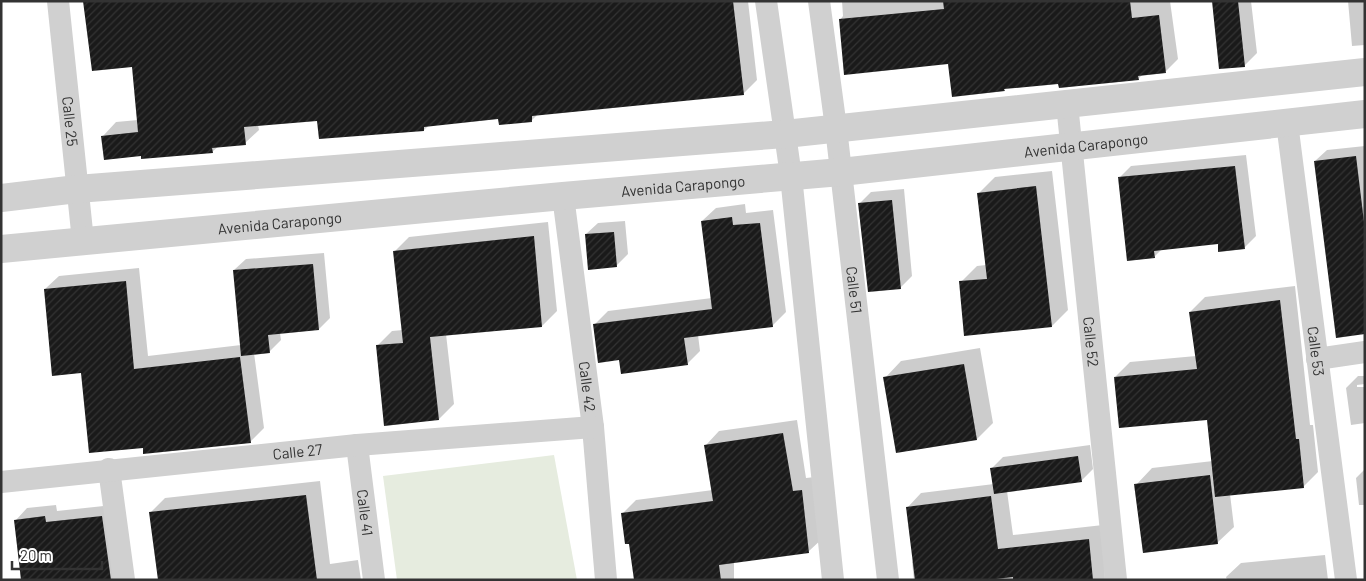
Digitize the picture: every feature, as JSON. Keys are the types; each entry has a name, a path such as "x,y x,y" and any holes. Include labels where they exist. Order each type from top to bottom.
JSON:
{"street":[{"name":"Calle 25","path":"58,1 83,241"},
{"path":"766,1 791,176 833,580"},
{"name":"Calle 51","path":"819,1 836,128 888,580"},
{"path":"1,198 77,189 785,134 1365,72"},
{"name":"Calle 52","path":"1067,104 1073,146 1116,580"},
{"name":"Avenida Carapongo","path":"1,249 841,172 1365,114"},
{"name":"Calle 53","path":"1287,123 1346,580"},
{"name":"Calle 42","path":"564,196 593,427 606,580"},
{"path":"1317,359 1365,352"},
{"name":"Calle 27","path":"1,482 109,469 357,445 593,427"},
{"name":"Calle 41","path":"357,445 374,580"},
{"path":"109,469 124,580"}],"shaded area":[{"path":"554,455 577,580 397,580 383,476"}],"building":[{"path":"83,1 733,1 744,95 532,116 532,122 499,125 498,119 424,127 424,131 319,139 317,121 244,127 246,145 212,148 213,153 141,159 141,156 104,160 101,136 138,132 132,67 92,71"},
{"path":"943,1 1130,1 1132,18 1159,15 1166,73 1138,76 1139,80 1059,88 1058,84 1004,89 1005,91 952,97 948,64 844,75 839,19 944,9"},
{"path":"1212,1 1238,1 1245,67 1219,69"},
{"path":"1356,156 1365,230 1365,334 1336,338 1314,161"},
{"path":"1235,166 1245,249 1218,252 1218,244 1154,251 1155,258 1127,261 1118,177"},
{"path":"1036,186 1052,327 964,336 959,281 987,279 977,193"},
{"path":"892,200 901,289 868,292 858,203"},
{"path":"732,217 733,225 760,223 773,327 684,338 688,365 621,374 619,360 598,363 593,324 712,309 701,221"},
{"path":"614,232 617,267 588,270 585,234"},
{"path":"534,236 542,327 430,337 439,420 384,426 376,345 403,343 393,251"},
{"path":"313,264 319,330 268,335 270,353 241,356 233,270"},
{"path":"126,281 134,369 240,357 251,443 143,454 143,448 89,453 81,373 52,376 44,289"},
{"path":"1280,300 1296,439 1299,439 1304,488 1215,497 1207,420 1119,428 1114,377 1197,369 1189,312"},
{"path":"964,364 977,440 896,453 883,377"},
{"path":"783,433 793,491 802,490 809,553 719,565 721,580 634,580 629,544 625,544 621,513 713,501 704,445"},
{"path":"1078,456 1082,482 994,494 990,468"},
{"path":"1210,475 1218,544 1143,553 1134,484"},
{"path":"306,495 317,580 158,580 149,512"},
{"path":"991,496 998,549 1089,539 1093,580 1013,580 1013,577 988,580 915,580 906,507"},
{"path":"45,516 46,522 102,516 111,580 21,580 14,520"}]}
